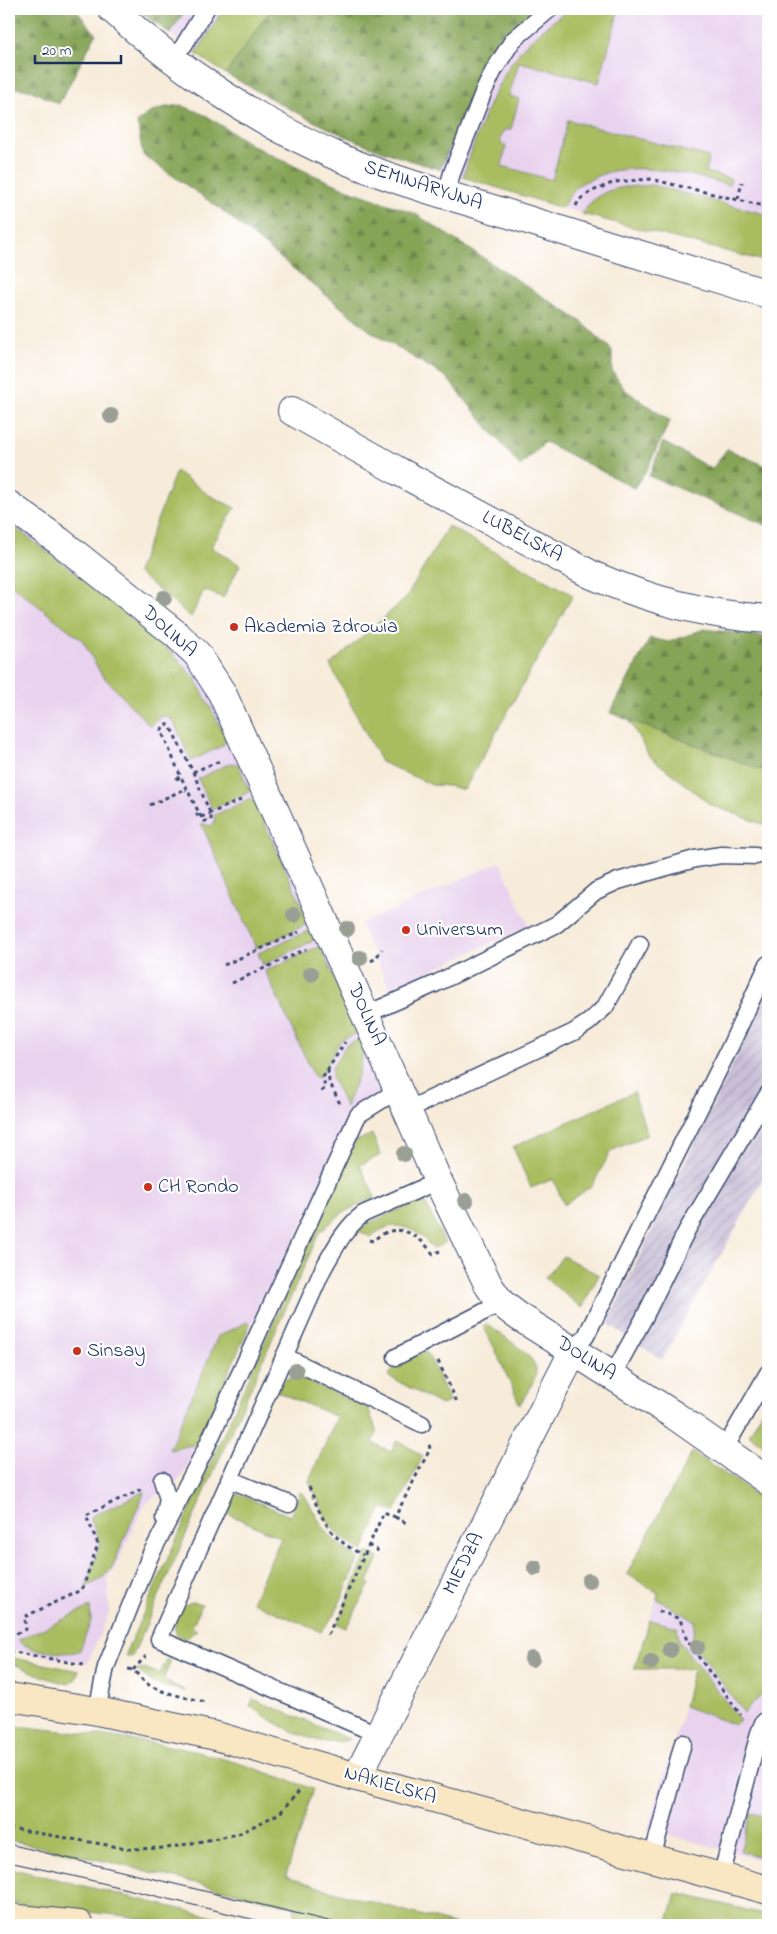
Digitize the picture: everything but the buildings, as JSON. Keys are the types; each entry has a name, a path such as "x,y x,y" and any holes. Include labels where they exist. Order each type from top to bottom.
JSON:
{"main road":[{"name":"NAKIELSKA","path":"9,1697 96,1711 216,1736 357,1777 768,1890"},
{"path":"9,1918 79,1925"}],"street":[{"name":"SEMINARYJNA","path":"112,9 144,38 213,88 262,118 310,144 344,159 446,194 768,294"},
{"name":"LUBELSKA","path":"292,411 398,471 608,582 661,602 691,609 768,620"},
{"name":"DOLINA","path":"9,505 60,541 177,635 196,654 222,693 438,1181 489,1286 502,1303 574,1352 674,1415 768,1481"},
{"name":"MIEDZA","path":"357,1777 377,1734 574,1352"}],"lane":[{"path":"184,45 206,9"},
{"path":"446,194 452,173 494,70 513,40 550,9"},
{"path":"365,1015 437,983 557,924 596,891 618,881 695,859 721,855 756,856"},
{"path":"148,1560 205,1450 358,1115 403,1100 574,1032 589,1022 605,1006 640,944"},
{"path":"574,1352 589,1329 729,1049 768,964"},
{"path":"612,1376 644,1318 688,1230 768,1094"},
{"path":"377,1734 159,1639 323,1269 341,1235 363,1214 438,1181"},
{"path":"396,1357 502,1303"},
{"path":"284,1356 422,1424"},
{"path":"724,1450 768,1373"},
{"path":"229,1479 289,1504"},
{"path":"96,1711 106,1667 167,1508 168,1499 162,1480"},
{"path":"721,1877 759,1733 763,1723 768,1718"},
{"path":"652,1858 683,1743"}],"path":[{"path":"573,211 579,200 590,192 615,182 650,179 738,198 768,207"},
{"path":"738,198 742,182"},
{"path":"166,724 170,726 193,772 211,821 204,821 181,776 162,736 161,730 166,724"},
{"path":"176,779 181,776"},
{"path":"150,805 185,789 199,818 264,790"},
{"path":"224,965 279,941"},
{"path":"376,958 382,949"},
{"path":"232,982 286,957"},
{"path":"321,1091 325,1089 323,1077 332,1062"},
{"path":"328,1070 329,1081 351,1129"},
{"path":"346,1230 373,1241 386,1232 404,1230 419,1238 433,1254 441,1250"},
{"path":"428,1340 458,1404"},
{"path":"395,1517 430,1449 422,1424"},
{"path":"9,1637 26,1629 24,1617 82,1590 98,1544 86,1515 162,1480"},
{"path":"309,1487 323,1520 334,1536 363,1555"},
{"path":"328,1635 384,1512 408,1524"},
{"path":"368,1545 382,1553"},
{"path":"658,1610 680,1619 687,1641 746,1721 759,1733"},
{"path":"9,1652 79,1664 132,1670 148,1684 161,1690 209,1704"},
{"path":"9,1828 130,1849 167,1848 238,1834 280,1813 302,1788"}],"shaded area":[{"path":"137,9 768,9 768,262 562,208 416,163 330,129 275,102 226,74 196,54"},
{"name":"CH Rondo","path":"9,505 197,654 398,1090 358,1115 240,1347 182,1477 145,1504 113,1572 108,1575 109,1613 87,1664 9,1649"},
{"path":"500,862 529,926 390,989 360,924"},
{"path":"768,991 768,1170 662,1360 607,1323"},
{"path":"768,1507 768,1862 648,1829 681,1719 693,1669 634,1669 658,1593"}],"green space":[{"path":"9,9 75,9 96,34 59,104 30,90 9,87"},
{"path":"137,9 186,9 170,34"},
{"path":"223,9 271,9 226,74 196,54"},
{"path":"271,9 537,9 506,37 484,71 440,169 411,161 341,134 226,74"},
{"path":"568,9 619,9 599,83 519,62 509,96 519,99 511,129 503,131 500,140 506,146 502,166 552,180 568,120 709,157 706,172 731,179 729,185 696,176 659,170 623,170 606,173 585,181 577,186 562,208 463,177 494,93 512,62 533,38"},
{"path":"181,105 207,116 253,146 309,173 349,190 414,213 582,322 612,350 612,371 624,389 670,421 647,469 634,488 545,442 520,466 446,377 370,331 219,208 143,155 137,122 158,109"},
{"path":"652,185 768,215 768,262 582,214 596,198 604,193 631,186"},
{"path":"663,442 712,469 727,449 768,467 768,526 649,476"},
{"path":"176,471 209,495 235,508 211,547 240,565 223,598 204,590 191,617 137,572"},
{"path":"9,523 71,569 169,650 195,678 227,739 222,746 191,761 174,722 165,716 160,717 150,726 101,674 83,641 9,583"},
{"path":"448,526 573,595 464,790 449,786 432,785 381,762 330,665 406,598"},
{"path":"704,629 768,637 768,772 610,713 650,638 669,642"},
{"path":"629,720 768,772 768,826 711,805 649,756"},
{"path":"230,763 238,764 250,792 212,809 198,779"},
{"path":"253,798 310,923 256,948 201,823 210,826 215,822 214,815"},
{"path":"312,929 317,939 263,965 258,953"},
{"path":"320,946 359,1033 341,1040 319,1078 314,1076 265,971"},
{"path":"362,1038 361,1065 346,1107 332,1079 332,1068 346,1045"},
{"path":"634,1092 647,1135 611,1151 592,1186 564,1205 553,1179 531,1188 513,1147"},
{"path":"372,1134 381,1155 360,1165 375,1197 342,1213 319,1233 132,1657 126,1656 127,1650 354,1142"},
{"path":"423,1198 445,1243 433,1249 420,1235 405,1227 388,1227 371,1237 359,1231 367,1224"},
{"path":"563,1256 599,1275 582,1308 545,1278"},
{"path":"247,1322 250,1324 197,1444 169,1450 218,1336"},
{"path":"487,1324 523,1351 534,1363 536,1369 535,1378 520,1405 483,1326"},
{"path":"425,1351 429,1355 450,1402 441,1405 388,1376 400,1364"},
{"path":"288,1378 303,1379 368,1408 377,1432 373,1443 391,1452 397,1440 423,1456 395,1512 382,1507 363,1551 350,1544 334,1530 328,1522 309,1481 337,1417 276,1391 283,1381"},
{"path":"764,1408 768,1411 768,1449 749,1435"},
{"path":"692,1452 748,1489 768,1507 768,1685 760,1697 744,1713 692,1642 695,1621 657,1599 658,1593 627,1574"},
{"path":"145,1491 112,1568 100,1580 86,1587 100,1544 90,1517"},
{"path":"300,1492 304,1494 320,1523 332,1538 359,1558 335,1614 321,1632 252,1602 281,1538 224,1512 229,1500 235,1494 239,1494 290,1516"},
{"path":"367,1553 371,1553 379,1558 368,1582 370,1584 346,1628 337,1624"},
{"path":"194,1602 202,1604 192,1627 197,1630 187,1638 178,1637 175,1626 177,1615 184,1606"},
{"path":"90,1607 91,1621 80,1650 57,1653 28,1647 18,1640"},
{"path":"650,1620 677,1627 679,1641 740,1720 735,1725 684,1706 693,1669 634,1669"},
{"path":"9,1657 79,1671 76,1679 69,1684 49,1679 9,1662"},
{"path":"167,1659 171,1661 163,1680 186,1691 155,1684 136,1670 144,1668 160,1674"},
{"path":"253,1699 349,1739 338,1742 326,1742 298,1734 271,1720 250,1706"},
{"path":"9,1725 115,1737 179,1748 263,1771 313,1789 286,1876 325,1889 457,1925 292,1925 295,1907 9,1840"},
{"path":"751,1813 768,1817 768,1859 740,1851"},
{"path":"9,1868 247,1925 178,1925 125,1916 9,1903"},
{"path":"676,1893 768,1915 768,1925 667,1925"}],"tram line":[{"path":"9,1844 345,1925"},
{"path":"9,1862 276,1925"}],"place":[{"name":"Akademia Zdrowia","path":"234,627"},
{"name":"Universum","path":"406,930"},
{"name":"CH Rondo","path":"148,1187"},
{"name":"Sinsay","path":"77,1351"}]}
